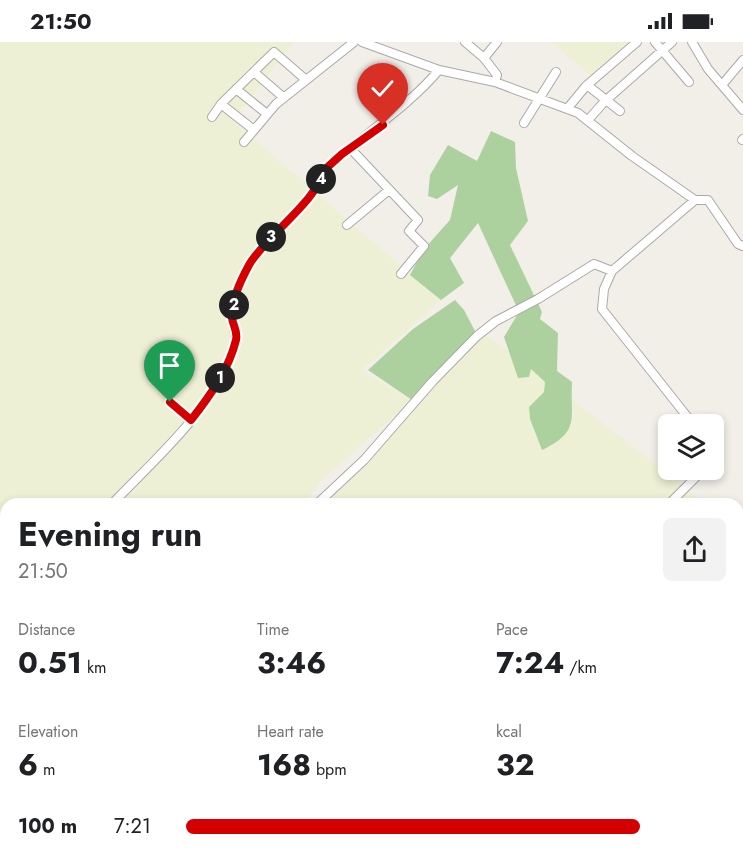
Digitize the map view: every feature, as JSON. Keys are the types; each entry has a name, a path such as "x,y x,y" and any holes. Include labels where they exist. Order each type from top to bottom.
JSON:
{"street":[{"path":"244,142 283,97 354,42"},
{"path":"362,42 439,70 495,82 567,109 588,120 632,156 695,200 708,200 738,244 743,246"},
{"path":"483,58 497,42"},
{"path":"567,109 587,85 637,42"},
{"path":"655,42 689,81"},
{"path":"588,120 607,99 672,42"},
{"path":"692,42 704,64 741,104"},
{"path":"467,43 497,75 495,82"},
{"path":"212,117 221,104 274,52 304,79"},
{"path":"722,86 743,60"},
{"path":"118,498 191,420 219,381 231,356 237,332 232,315 249,265 285,222 313,196 321,181 321,173 350,148 383,125 439,70"},
{"path":"254,72 283,97"},
{"path":"524,123 556,72"},
{"path":"587,85 620,111"},
{"path":"236,89 267,114"},
{"path":"221,104 254,130"},
{"path":"350,148 418,220 409,231 424,246 401,274"},
{"path":"347,225 389,190"},
{"path":"685,414 602,309 604,289 612,272 695,200"},
{"path":"323,498 364,460 461,351 496,321 538,299 594,264 612,272"},
{"path":"170,402 191,420"},
{"path":"675,498 693,480"}],"green space":[{"path":"0,42 294,42 233,121 441,300 362,370 412,401 322,480 308,498 0,498"},
{"path":"551,42 629,42 590,75"},
{"path":"491,131 515,142 516,168 528,221 510,245 542,312 540,319 558,333 557,371 572,382 572,415 568,430 563,437 542,450 530,419 529,407 544,392 545,382 531,369 529,377 518,378 504,337 519,312 478,223 450,258 464,283 441,300 410,275 424,249 450,220 458,185 437,199 428,196 430,175 448,145 477,161"},
{"path":"455,300 464,310 476,333 412,400 368,370 413,329"},
{"path":"484,334 512,354 518,378 531,369 545,382 544,392 530,419 542,450 574,415 571,398 658,466 658,480 675,480 698,498 326,498 434,381"}],"route":[{"path":"170,402 191,420 196,414 219,381 231,356 237,339 232,315 249,265 292,213 313,196 321,181 321,173 342,154 383,125"}]}
